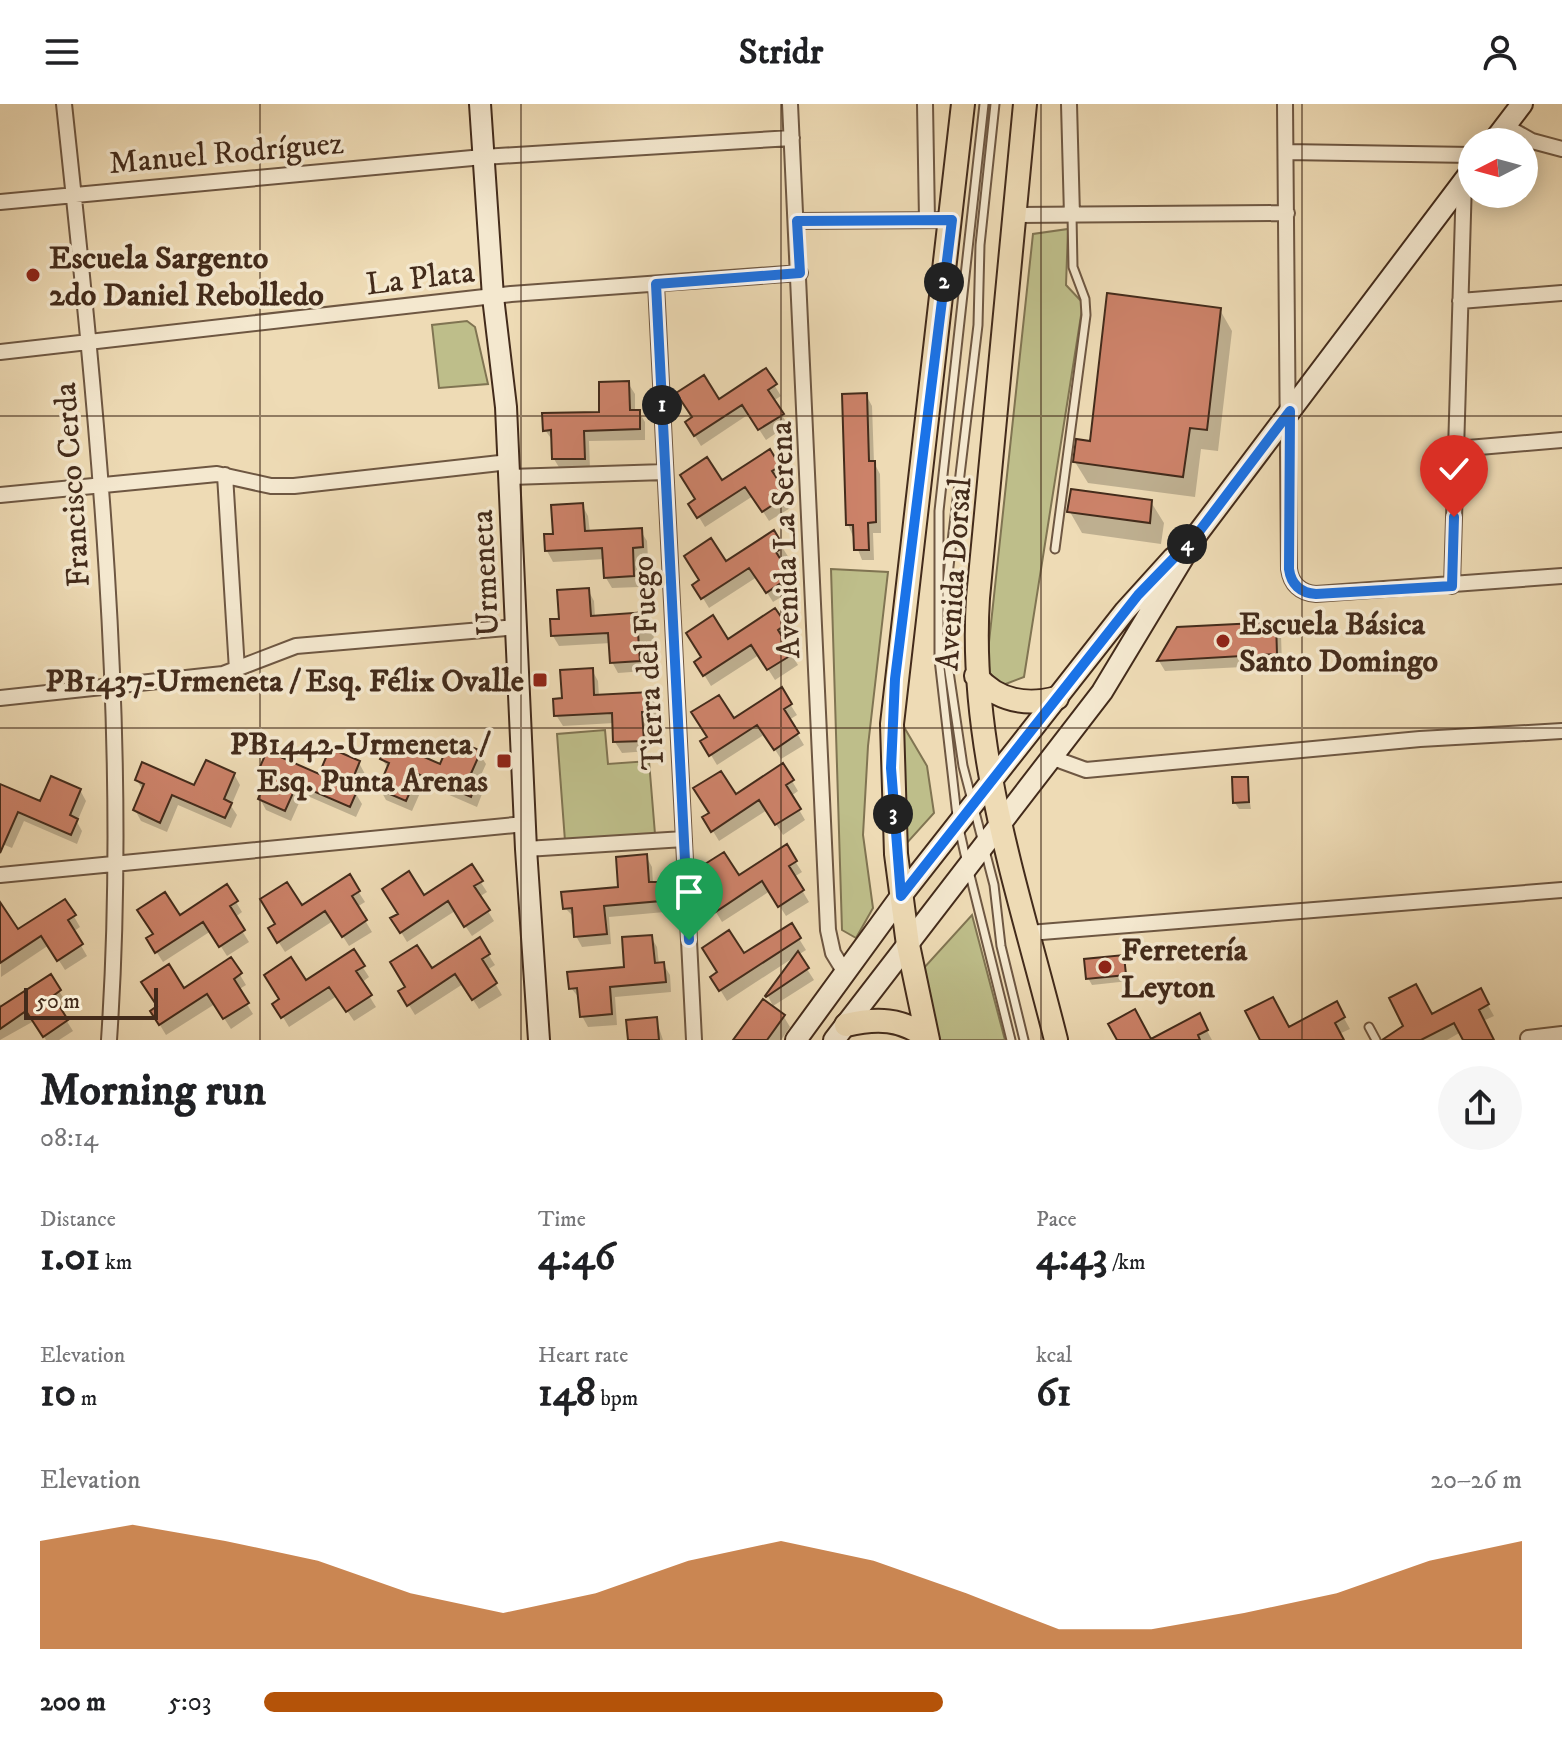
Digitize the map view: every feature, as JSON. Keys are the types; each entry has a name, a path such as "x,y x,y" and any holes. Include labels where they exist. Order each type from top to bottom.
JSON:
{"main road":[{"name":"Urmeneta","path":"480,104 509,469 526,849 539,1040"},
{"name":"Avenida Dorsal","path":"928,1039 901,896 891,768 895,679 952,220 963,104"},
{"name":"Avenida Dorsal","path":"1025,104 1017,215 978,598 976,676 992,783 1056,1040"},
{"path":"1504,128 1522,104"},
{"path":"840,1033 1112,678 1198,533 1458,188"},
{"path":"796,1040 901,896 1138,595 1198,533"},
{"path":"976,676 992,690 1017,701 1034,703 1057,698"},
{"path":"840,1033 886,1020 908,1026 928,1039"}],"street":[{"name":"Francisco Cerda","path":"64,104 90,342 110,685 116,863 115,959 109,1040"},
{"name":"Avenida La Serena","path":"790,104 828,930 833,953 844,971"},
{"path":"925,104 927,220"},
{"path":"1069,104 1072,215"},
{"path":"1285,104 1289,569 1297,587 1316,594 1562,576"},
{"name":"Manuel Rodríguez","path":"0,202 483,157 792,138"},
{"path":"1538,143 1562,149"},
{"path":"1286,152 1458,155"},
{"path":"1452,586 1460,301 1466,208"},
{"path":"1017,215 1287,213"},
{"path":"797,221 952,220"},
{"name":"La Plata","path":"0,352 493,297 800,273"},
{"name":"Tierra del Fuego","path":"656,284 694,1040"},
{"path":"1460,301 1562,293"},
{"path":"1456,449 1562,440"},
{"path":"0,495 225,475 282,486 509,469 665,472"},
{"path":"225,475 237,670"},
{"path":"0,698 237,670 296,646 517,627"},
{"path":"1053,758 1086,770 1420,739 1562,731"},
{"path":"0,875 525,824"},
{"path":"526,849 684,839"},
{"path":"1029,933 1562,890"},
{"path":"1528,1038 1562,1034"}],"lane":[{"path":"984,104 939,511 939,659 949,772 958,825 1011,1040"},
{"path":"995,104 980,245 978,325 947,583 947,658 972,807 997,896 1004,958 1024,1040"},
{"path":"1055,549 1086,315 1085,299 1073,267 1072,215"},
{"path":"1369,1027 1376,1040"}],"green space":[{"path":"1068,229 1066,285 1083,303 1024,677 1003,685 986,670 1033,234"},
{"path":"467,321 475,327 488,384 439,388 432,325"},
{"path":"831,569 888,572 868,746 863,835 873,908 856,938 842,930"},
{"path":"904,727 927,766 934,813 906,844 901,788"},
{"path":"605,730 608,764 649,761 655,834 565,841 557,734"},
{"path":"972,915 1005,1040 940,1040 922,970"}],"building":[{"path":"1107,293 1221,308 1207,430 1190,428 1183,477 1073,462 1076,439 1090,441"},
{"path":"766,368 777,384 768,390 784,414 758,430 742,405 694,436 685,422 692,417 676,393 704,375 719,399"},
{"path":"629,381 630,410 640,410 640,429 584,431 585,459 552,459 551,430 543,431 542,413 599,412 599,382"},
{"path":"867,393 869,461 875,461 876,522 868,523 869,550 854,550 853,525 846,525 842,394"},
{"path":"770,449 780,466 772,471 788,495 762,512 745,487 697,518 688,504 695,499 680,475 707,457 722,480"},
{"path":"1071,489 1152,500 1150,523 1067,512"},
{"path":"583,503 585,531 642,528 643,547 633,548 634,576 604,578 602,548 545,551 544,534 553,534 551,505"},
{"path":"774,530 784,547 776,552 791,576 766,593 749,568 701,599 692,585 699,580 684,556 711,538 726,561"},
{"path":"589,588 591,616 647,612 649,632 638,633 640,661 610,663 608,633 551,636 550,619 559,619 557,590"},
{"path":"775,608 786,624 778,630 793,654 767,670 751,645 703,676 694,662 701,657 686,633 713,615 728,639"},
{"name":"Escuela Básica Santo Domingo","path":"1276,622 1277,654 1157,661 1177,627"},
{"path":"593,668 594,695 651,692 652,712 642,712 644,741 613,742 612,713 554,716 553,699 562,698 560,670"},
{"path":"782,687 792,704 784,709 799,733 774,750 757,725 709,756 700,741 707,737 691,712 719,695 734,718"},
{"path":"451,738 481,751 469,778 477,781 471,797 418,774 406,801 378,789 389,763 380,759 388,741 440,764"},
{"path":"330,748 360,761 349,788 357,791 350,807 297,784 285,811 258,799 269,773 259,769 267,751 319,774"},
{"path":"206,760 235,773 224,799 232,803 225,818 172,795 160,823 133,810 144,784 135,780 142,762 194,785"},
{"path":"783,763 794,780 786,785 801,809 775,825 759,800 711,832 702,817 709,813 693,788 721,771 736,794"},
{"path":"51,776 81,789 70,815 78,819 71,835 18,812 0,853 0,784 40,801"},
{"path":"1232,777 1248,777 1249,802 1233,803"},
{"path":"787,844 797,861 789,866 804,890 778,907 762,881 714,913 705,898 712,894 697,869 724,852 739,875"},
{"path":"647,854 649,882 659,882 661,901 604,906 607,934 574,937 572,908 563,909 561,892 618,887 616,857"},
{"path":"472,864 483,881 474,886 490,910 464,927 448,901 400,933 390,918 398,914 382,889 409,871 424,895"},
{"path":"350,874 360,891 352,896 367,920 342,937 325,911 277,943 268,928 275,924 260,899 287,882 302,905"},
{"path":"227,884 238,901 230,906 245,930 219,947 203,922 155,953 146,938 153,934 137,910 165,892 180,915"},
{"path":"65,899 76,915 68,920 83,944 57,961 41,936 0,963 0,902 18,929"},
{"path":"792,923 801,938 719,991 710,977 717,972 702,948 729,930 744,953"},
{"path":"652,935 655,963 664,962 666,982 610,987 612,1014 580,1017 577,988 569,989 567,972 624,967 622,937"},
{"path":"480,937 490,954 482,959 497,983 472,1000 455,974 407,1006 398,991 405,987 390,962 417,945 432,968"},
{"path":"354,949 365,966 356,971 372,995 346,1012 329,987 281,1018 272,1004 279,999 264,975 291,957 306,980"},
{"path":"798,951 809,968 766,997 765,996"},
{"name":"Ferretería Leyton","path":"1124,955 1126,975 1086,979 1084,959"},
{"path":"231,957 242,973 234,979 249,1003 223,1019 207,994 159,1025 150,1011 157,1006 141,982 169,964 184,988"},
{"path":"51,974 61,990 53,996 68,1020 43,1037 26,1011 0,1029 0,1007"},
{"path":"1416,984 1432,1014 1481,988 1489,1004 1479,1010 1494,1040 1463,1040 1454,1023 1421,1040 1382,1040 1403,1026 1389,998"},
{"path":"1273,997 1289,1027 1337,1001 1345,1017 1335,1023 1344,1040 1260,1040 1245,1011"},
{"path":"763,999 785,1015 767,1040 733,1040"},
{"path":"1135,1009 1151,1039 1200,1013 1208,1030 1198,1035 1200,1040 1117,1040 1108,1024"},
{"path":"657,1017 659,1040 628,1040 626,1020"}],"place":[{"name":"Escuela Sargento 2do Daniel Rebolledo","path":"33,275"},
{"name":"Escuela Básica Santo Domingo","path":"1223,641"},
{"name":"PB1437-Urmeneta / Esq. Félix Ovalle","path":"540,680"},
{"name":"PB1442-Urmeneta / Esq. Punta Arenas","path":"504,761"},
{"name":"Ferretería Leyton","path":"1105,967"}],"route":[{"path":"689,940 656,284 800,273 797,221 952,220 895,679 891,768 901,896 1113,625 1156,574 1198,533 1290,411 1289,569 1293,582 1303,591 1316,594 1452,586 1454,517"}]}
